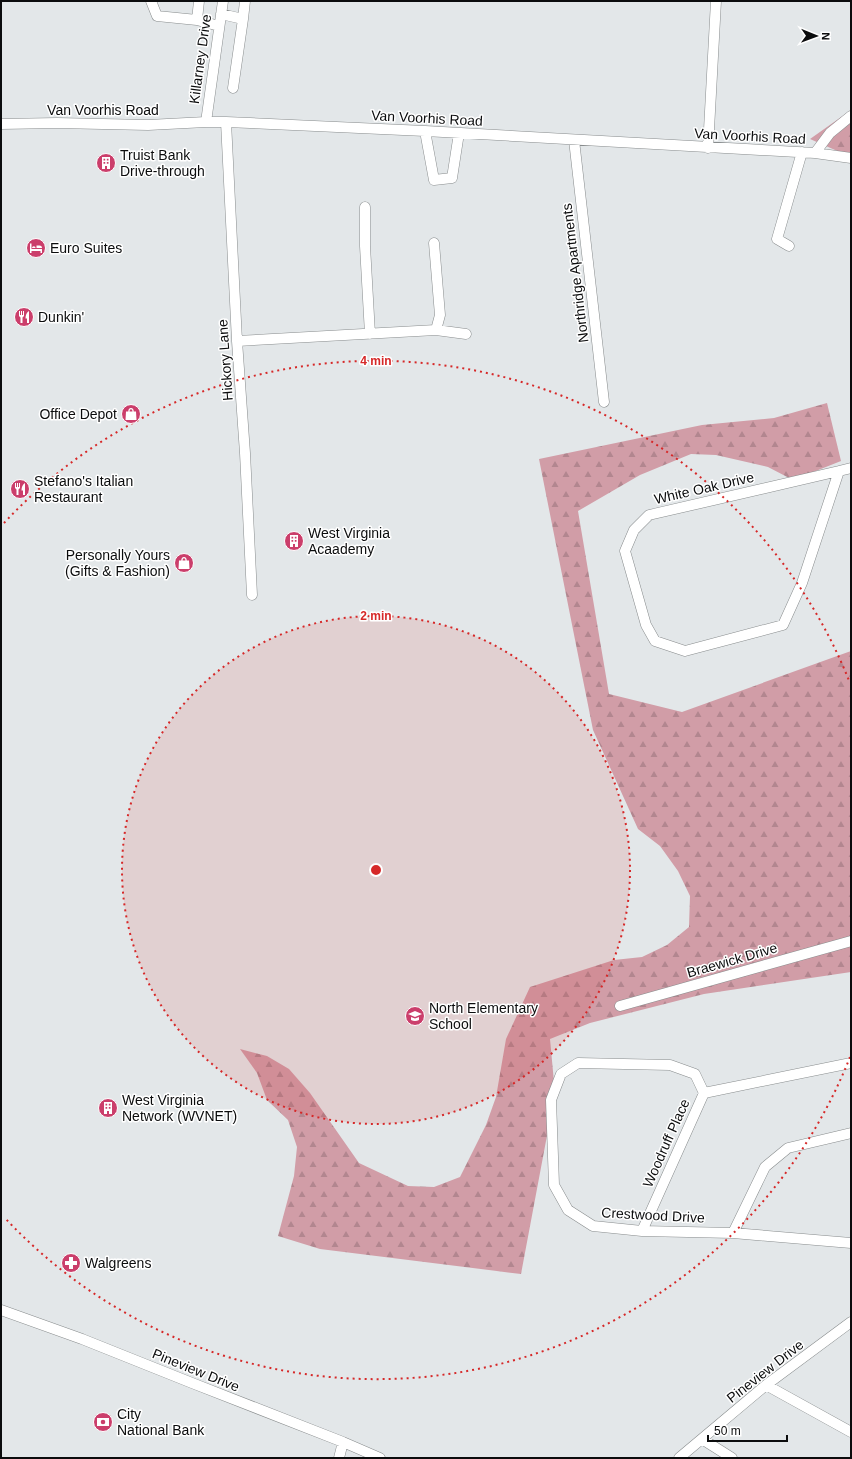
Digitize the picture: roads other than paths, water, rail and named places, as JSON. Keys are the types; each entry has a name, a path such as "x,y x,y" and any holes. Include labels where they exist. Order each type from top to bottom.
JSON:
{"street":[{"path":"151,1 157,16 197,20 219,26"},
{"path":"197,20 199,1"},
{"name":"Killarney Drive","path":"206,122 223,1"},
{"path":"233,88 245,1"},
{"path":"708,148 716,1"},
{"path":"221,14 243,20"},
{"path":"816,153 830,133 851,116"},
{"name":"Van Voorhis Road","path":"1,124 56,123 148,125 226,122 425,131 708,148 802,152 851,158"},
{"name":"Hickory Lane","path":"226,122 252,595"},
{"path":"425,131 434,180 452,178 459,133"},
{"name":"Northridge Apartments","path":"574,140 604,402"},
{"path":"789,246 777,239 802,152"},
{"path":"365,207 365,246 370,334"},
{"path":"434,243 440,315 436,330"},
{"path":"237,341 436,330 466,334"},
{"name":"White Oak Drive","path":"839,471 802,582 783,625 685,651 655,642 646,625 625,551 634,530 649,515 851,468"},
{"name":"Braewick Drive","path":"620,1006 851,941"},
{"name":"Crestwood Drive","path":"704,1093 695,1074 670,1065 578,1063 560,1074 551,1100 554,1185 568,1210 593,1226 642,1231 733,1233 851,1243"},
{"name":"Woodruff Place","path":"642,1231 704,1093 851,1063"},
{"path":"733,1233 765,1166 788,1148 851,1133"},
{"name":"Pineview Drive","path":"1,1310 82,1339 344,1442 380,1458"},
{"name":"Pineview Drive","path":"679,1458 766,1385 850,1324"},
{"path":"766,1385 851,1432"},
{"path":"702,1439 732,1458"},
{"path":"339,1458 344,1442"}],"place":[{"name":"Truist Bank Drive-through","path":"106,163"},
{"name":"Euro Suites","path":"36,248"},
{"name":"Dunkin'","path":"24,317"},
{"name":"Office Depot","path":"131,414"},
{"name":"Stefano's Italian Restaurant","path":"20,489"},
{"name":"West Virginia Acaademy","path":"294,541"},
{"name":"Personally Yours (Gifts & Fashion)","path":"184,563"},
{"name":"North Elementary School","path":"415,1016"},
{"name":"West Virginia Network (WVNET)","path":"108,1108"},
{"name":"Walgreens","path":"71,1263"},
{"name":"City National Bank","path":"103,1422"}]}
